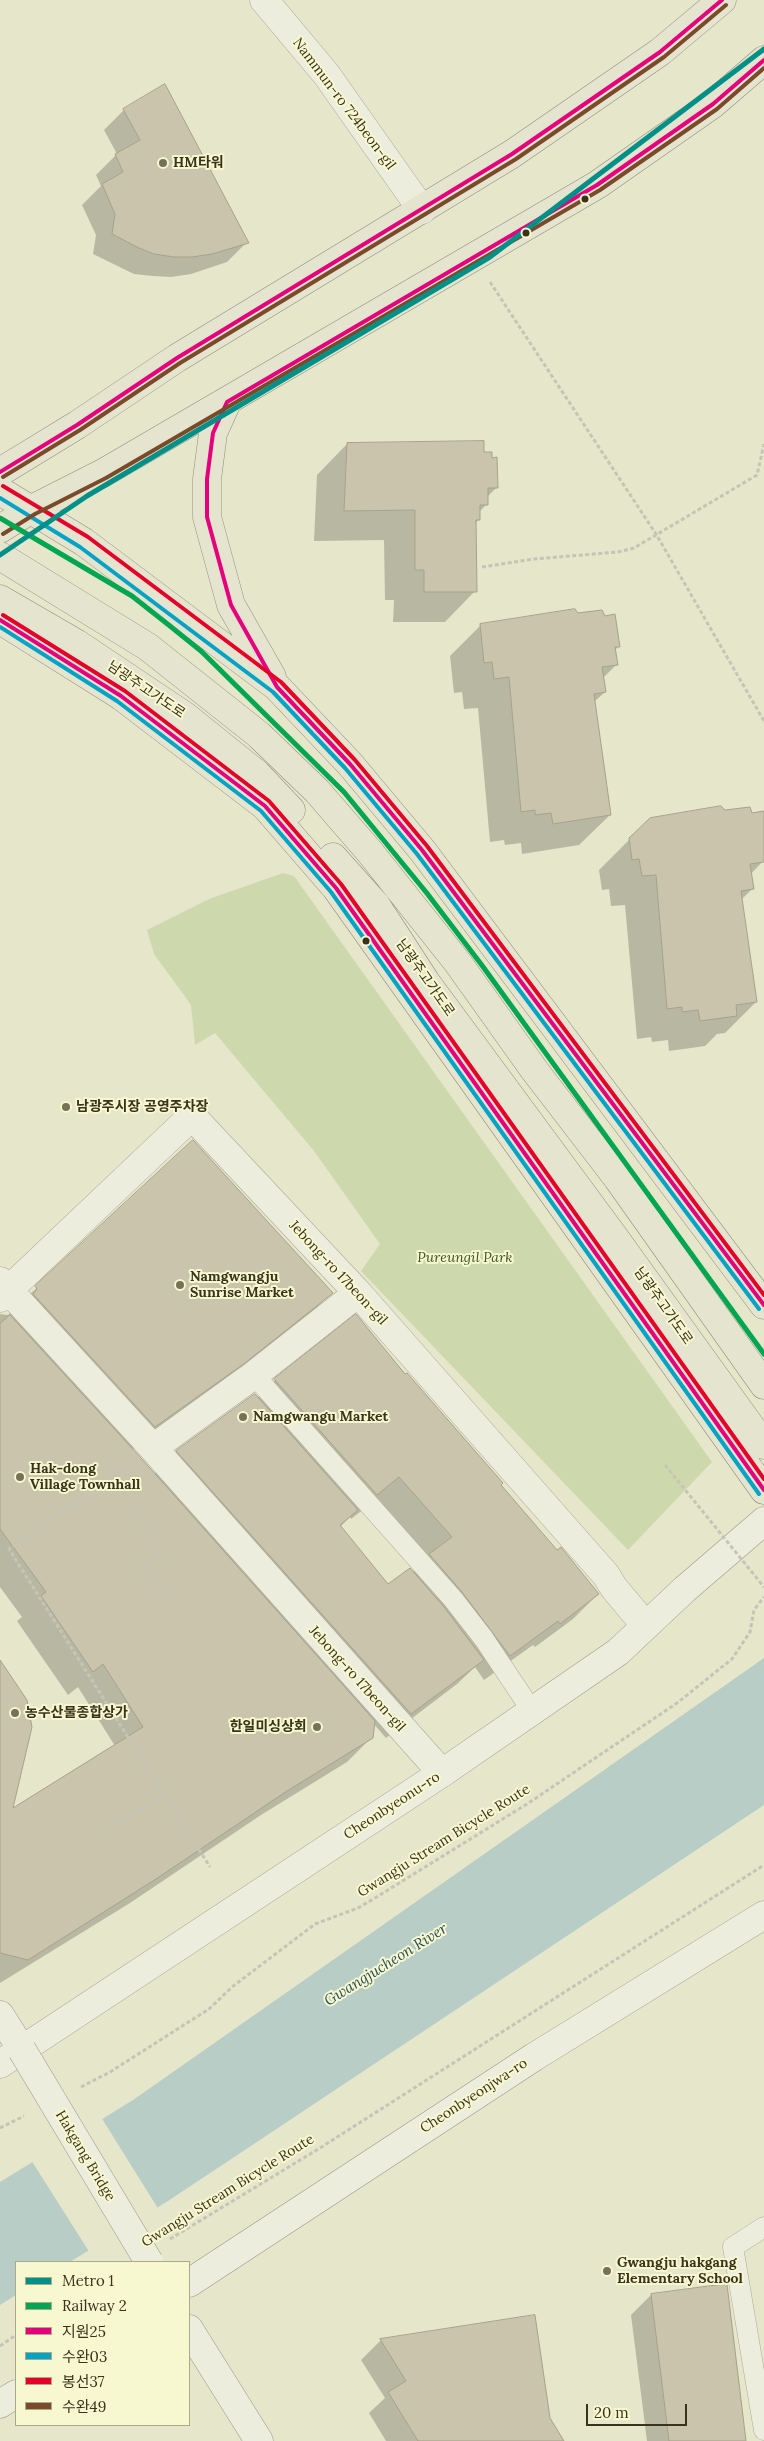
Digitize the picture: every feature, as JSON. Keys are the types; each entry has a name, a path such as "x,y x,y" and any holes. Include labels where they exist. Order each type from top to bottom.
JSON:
{"main road":[{"path":"0,472 77,425 177,358 512,154 660,52 721,0"},
{"path":"0,529 32,509 103,473 227,402 597,185 713,104 764,60"},
{"path":"227,402 213,433 206,479 207,517 231,605 277,687"},
{"path":"0,491 84,542 277,687 350,764 422,850 764,1305"},
{"path":"0,556 155,653 259,735 317,791 369,851 458,963 535,1071 624,1187 764,1385"},
{"name":"남광주고가도로","path":"0,599 76,643 185,716 257,774 317,838 376,906 426,982 615,1238 764,1445"},
{"path":"0,620 121,696 265,806 336,888 764,1490"}],"street":[{"name":"Nammun-ro 724beon-gil","path":"264,0 326,74 422,210"},
{"name":"Jebong-ro 17beon-gil","path":"442,1773 153,1448 2,1290 192,1116 358,1293 606,1575 614,1588 645,1625"},
{"path":"153,1448 254,1375 358,1293"},
{"name":"Cheonbyeonu-ro","path":"11,2057 442,1773 618,1652 645,1625 764,1521"},
{"name":"Cheonbyeonjwa-ro","path":"190,2281 534,2057 764,1916"},
{"name":"Hakgang Bridge","path":"0,2015 11,2057 148,2261"},
{"path":"190,2331 259,2441"},
{"path":"0,2404 15,2395"}],"lane":[{"path":"254,1375 454,1599 484,1639 532,1712"},
{"path":"764,2227 733,2248 764,2430"}],"path":[{"path":"472,258 506,303 656,534 764,721"},
{"path":"482,567 618,552 634,548 757,475 764,444"},
{"path":"153,1448 9,1549 210,1866"},
{"path":"665,1465 764,1586"},
{"path":"113,1477 164,1550 142,1567 166,1601"},
{"name":"Gwangju Stream Bicycle Route","path":"76,2089 110,2072 209,2009 232,1987 316,1924 358,1908 375,1898 527,1804 677,1703 732,1659 750,1632 754,1610 764,1598"},
{"path":"106,1831 165,1796"},
{"name":"Gwangju Stream Bicycle Route","path":"167,2241 320,2148 764,1865"},
{"path":"0,2128 25,2115"},
{"path":"0,2346 15,2336"}],"green space":[{"name":"Pureungil Park","path":"283,873 294,876 712,1462 628,1550 361,1271 380,1244 314,1151 215,1033 195,1045 191,1005 154,954 147,930 209,899"}],"water":[{"name":"Gwangjucheon River","path":"764,1658 764,1805 168,2201 72,2261 15,2261 15,2296 0,2305 0,2182 133,2100"}],"pier":[{"path":"101,2117 159,2210 90,2253 31,2160"}],"building":[{"name":"HM타워","path":"165,84 249,243 212,254 174,257 154,254 112,234 115,214 102,184 123,172 115,154 140,140 123,109"},
{"path":"484,441 484,452 492,452 492,458 497,457 498,488 488,488 488,505 480,505 480,520 476,520 477,592 424,592 424,570 415,570 415,510 344,511 347,443"},
{"path":"575,609 578,613 602,610 605,616 615,614 620,647 615,647 618,665 602,667 606,692 594,694 611,815 553,824 551,813 535,815 535,810 521,812 509,677 494,679 492,662 484,663 480,624"},
{"path":"721,806 725,810 750,807 752,813 764,811 764,862 750,864 754,889 741,891 757,1002 736,1005 737,1016 700,1021 698,1010 682,1012 682,1007 667,1009 656,875 642,876 639,859 632,860 629,838 650,818"},
{"name":"Namgwangju Sunrise Market","path":"193,1140 333,1293 245,1363 155,1427 33,1294 37,1289 35,1286"},
{"path":"356,1314 405,1374 407,1373 503,1483 501,1485 557,1550 561,1547 599,1594 560,1624 558,1621 510,1656 462,1592 429,1554 452,1537 399,1477 377,1495 274,1379"},
{"path":"10,1315 141,1458 375,1721 373,1738 287,1791 156,1879 28,1960 0,1953 0,1660 27,1700 32,1727 13,1808 143,1727 103,1664 93,1672 41,1596 46,1592 0,1529 0,1324"},
{"path":"255,1394 358,1510 340,1525 388,1584 410,1568 444,1607 484,1660 411,1714 176,1451"},
{"path":"727,2284 746,2441 669,2441 651,2294"},
{"path":"535,2315 550,2418 564,2441 418,2441 388,2392 406,2381 380,2339"}],"metro line":[{"name":"1","path":"0,555 87,496 490,257 764,49"}],"rail line":[{"name":"2","path":"0,518 132,596 170,626 201,651 344,792 426,892 481,964 764,1354"}],"transit line":[{"name":"지원25","path":"0,472 77,425 177,358 512,154 660,52 722,0"},
{"name":"수완49","path":"3,477 80,430 180,363 516,159 664,57 726,5"},
{"name":"지원25","path":"764,60 713,104 597,185 227,402 213,433 207,479 207,517 231,605 277,687 350,764 422,850 764,1305"},
{"name":"수완49","path":"3,534 35,514 106,478 600,190 717,109 764,68"},
{"name":"봉선37","path":"3,486 88,537 281,682 355,760 427,846 764,1295"},
{"name":"수완03","path":"0,498 80,547 273,692 345,768 417,854 759,1309"},
{"name":"봉선37","path":"3,615 125,691 269,801 341,884 764,1479"},
{"name":"지원25","path":"0,620 121,696 265,806 336,888 764,1490"},
{"name":"수완03","path":"0,627 117,701 261,811 331,892 759,1494"}],"place":[{"name":"HM타워","path":"163,163"},
{"name":"남광주시장 공영주차장","path":"66,1107"},
{"name":"Namgwangju Sunrise Market","path":"180,1285"},
{"name":"Namgwangu Market","path":"243,1417"},
{"name":"Hak-dong Village Townhall","path":"20,1477"},
{"name":"농수산물종합상가","path":"15,1713"},
{"name":"한일미싱상회","path":"317,1727"},
{"name":"Gwangju hakgang Elementary School","path":"607,2271"}]}
